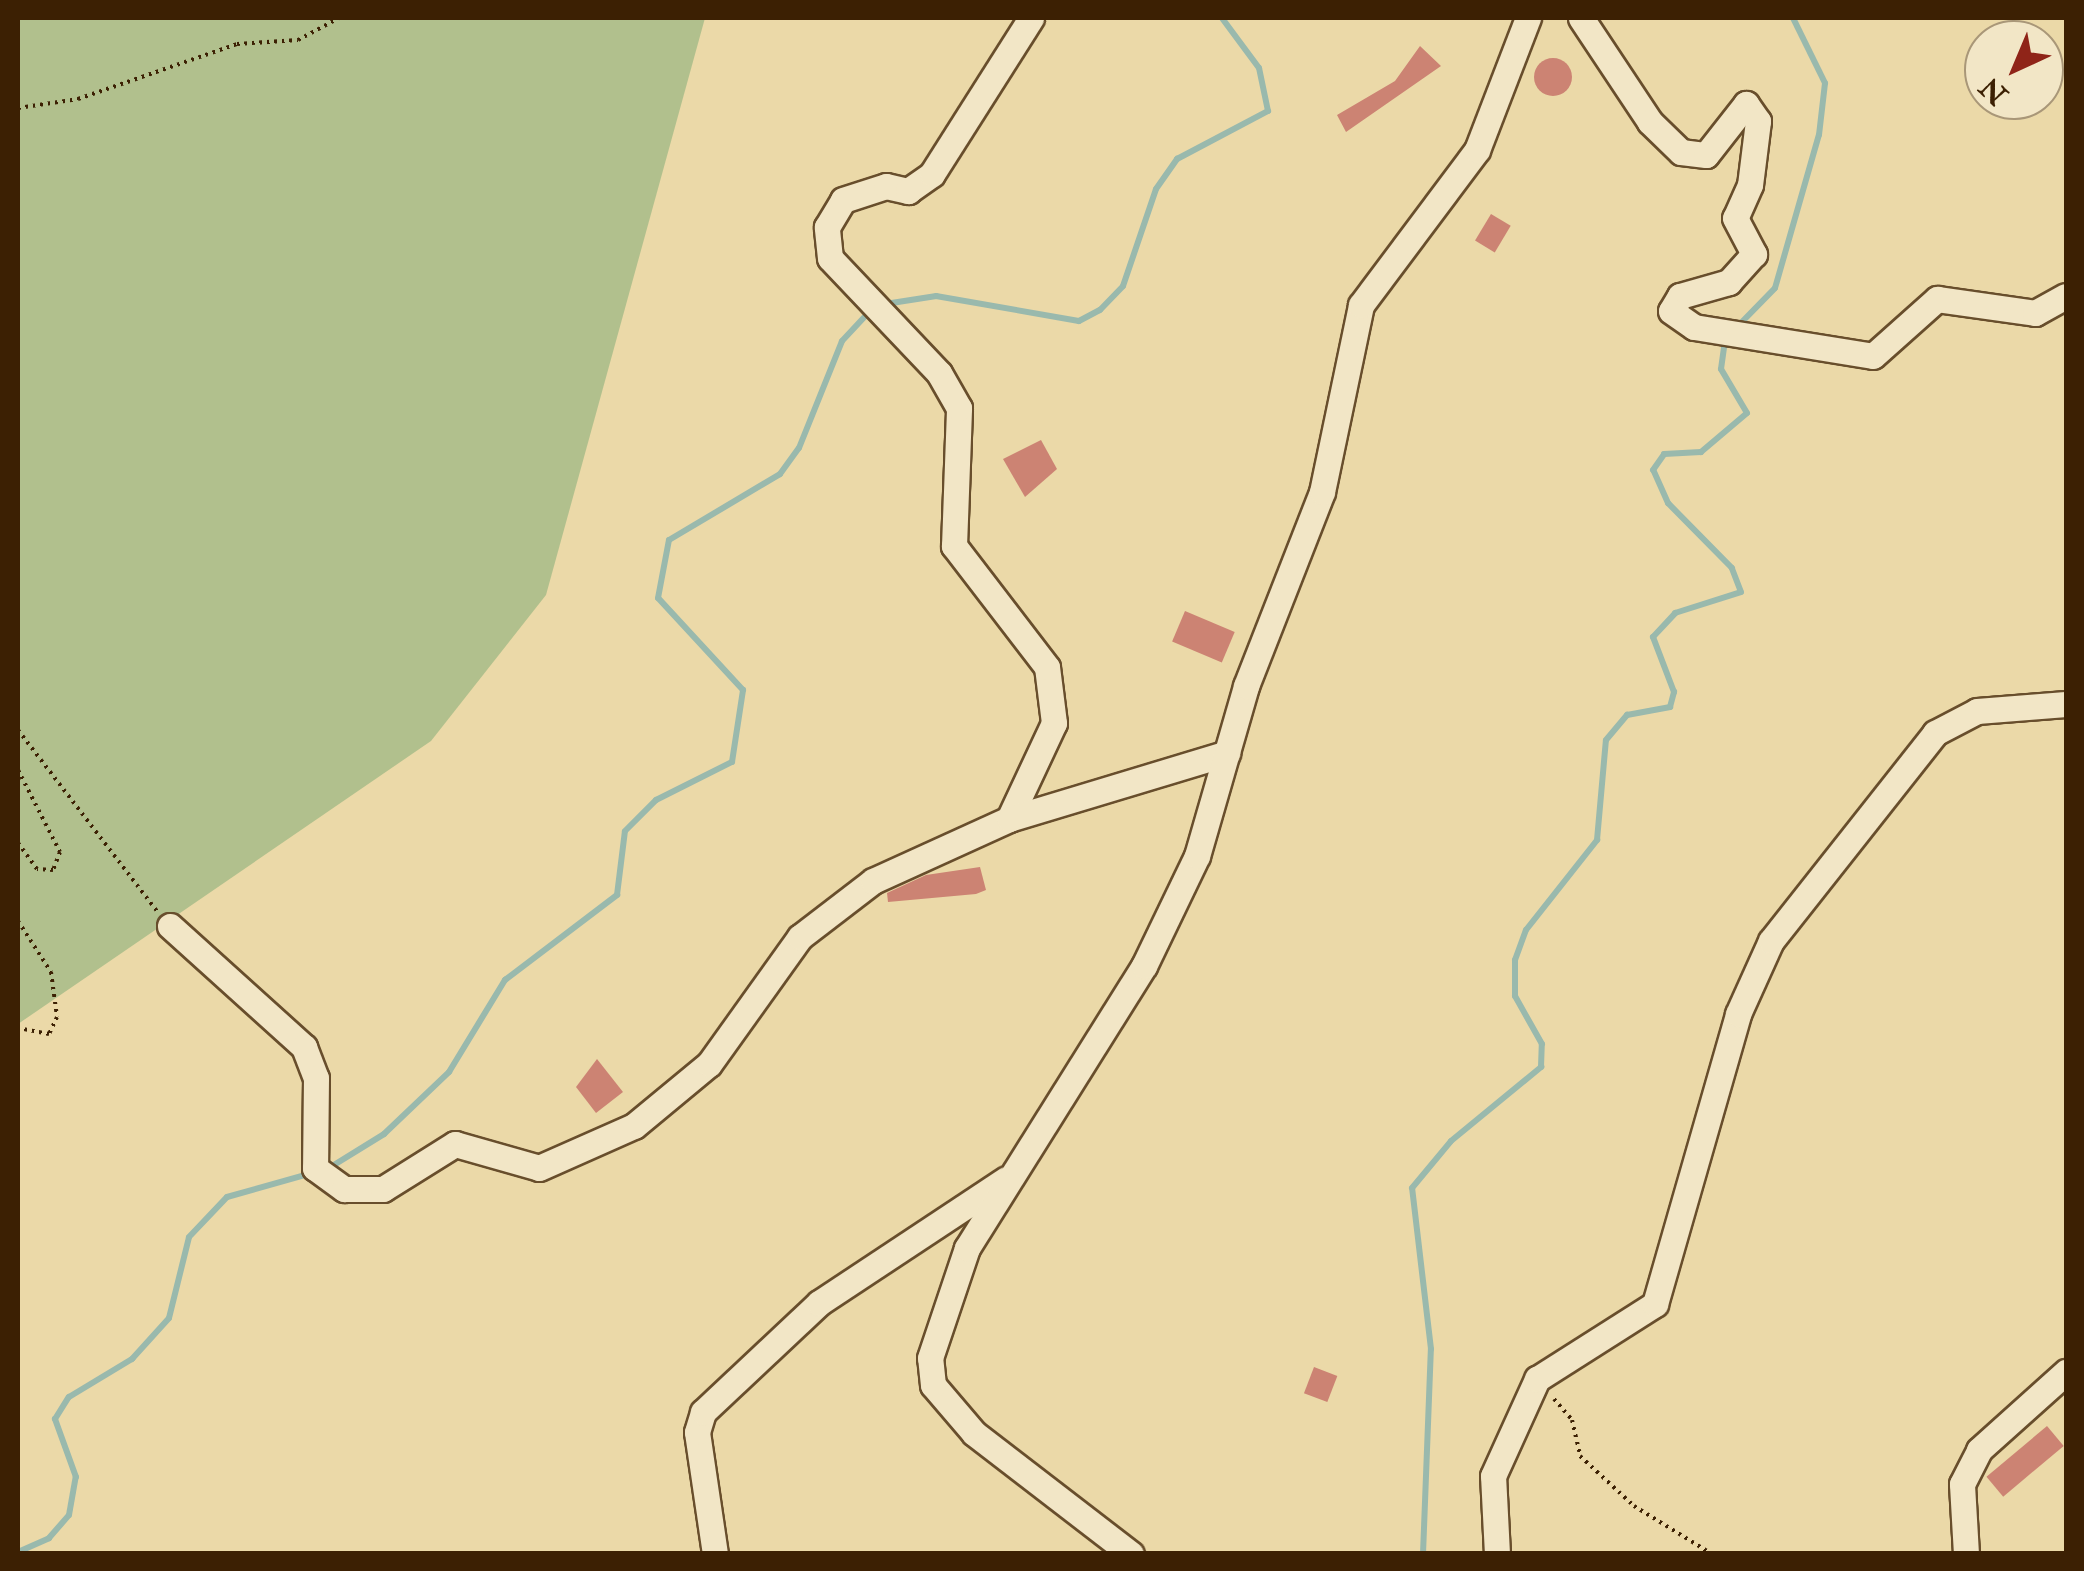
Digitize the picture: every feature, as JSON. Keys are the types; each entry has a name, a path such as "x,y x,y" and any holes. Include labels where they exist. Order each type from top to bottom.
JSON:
{"street":[{"path":"1009,820 1054,723 1046,666 954,546 959,408 939,373 830,258 827,226 843,200 886,186 908,190 932,174 1031,18"},
{"path":"1131,1554 974,1432 933,1385 930,1358 950,1285 1010,1176 1144,966 1197,856 1226,753 1322,492 1362,305 1478,150 1528,18"},
{"path":"1581,18 1650,122 1681,152 1706,155 1746,104 1758,121 1750,185 1735,218 1754,254 1729,282 1680,296 1671,310 1694,327 1873,356 1937,299 2036,313 2066,296"},
{"path":"1498,1554 1493,1476 1537,1379 1654,1304 1738,1014 1771,941 1839,849 1935,733 1977,711 2066,704"},
{"path":"170,926 304,1047 316,1078 315,1168 344,1188 383,1189 440,1146 539,1168 634,1126 708,1064 800,937 873,881 1009,820 1226,753"},
{"path":"715,1554 697,1432 703,1412 818,1304 1010,1176"},
{"path":"1966,1554 1962,1484 1979,1450 2066,1372"}],"path":[{"path":"18,108 78,100 237,44 298,40 340,18"},
{"path":"18,730 170,926"},
{"path":"18,770 60,852 53,870 37,869 18,843"},
{"path":"18,921 51,972 57,1017 49,1034 18,1028"},
{"path":"1537,1379 1572,1420 1580,1456 1634,1506 1712,1554"}],"green space":[{"path":"18,18 705,18 546,595 431,741 18,1024"}],"building":[{"path":"1420,46 1441,66 1346,132 1337,115 1395,81"},
{"path":"1553,58 1566,64 1572,77 1566,90 1553,96 1540,90 1534,77 1540,64"},
{"path":"1491,214 1511,226 1495,252 1475,241"},
{"path":"1041,440 1057,469 1025,497 1003,459"},
{"path":"1185,611 1235,632 1222,662 1172,641"},
{"path":"980,867 986,890 976,894 888,902 887,893 926,875"},
{"path":"597,1059 623,1092 596,1113 576,1087"},
{"path":"1314,1367 1337,1376 1327,1402 1304,1393"},
{"path":"2047,1426 2064,1446 2003,1497 1986,1477"}],"waterway":[{"path":"885,304 936,296 1079,321 1100,310 1123,286 1156,189 1177,159 1268,111 1259,68 1222,18"},
{"path":"1737,327 1775,288 1819,135 1825,83 1793,18"},
{"path":"329,1168 384,1134 449,1072 505,980 617,895 625,831 656,800 732,762 743,690 658,598 669,540 780,474 799,448 842,341 869,312"},
{"path":"1423,1554 1431,1349 1412,1188 1451,1141 1541,1067 1542,1044 1515,996 1515,960 1526,930 1597,840 1606,740 1627,715 1670,707 1674,692 1653,637 1675,613 1741,592 1732,568 1668,503 1653,470 1664,454 1701,452 1747,413 1721,369 1725,340"},
{"path":"18,1552 49,1538 69,1515 76,1477 55,1419 69,1397 132,1359 169,1318 189,1237 227,1197 312,1173"}]}
